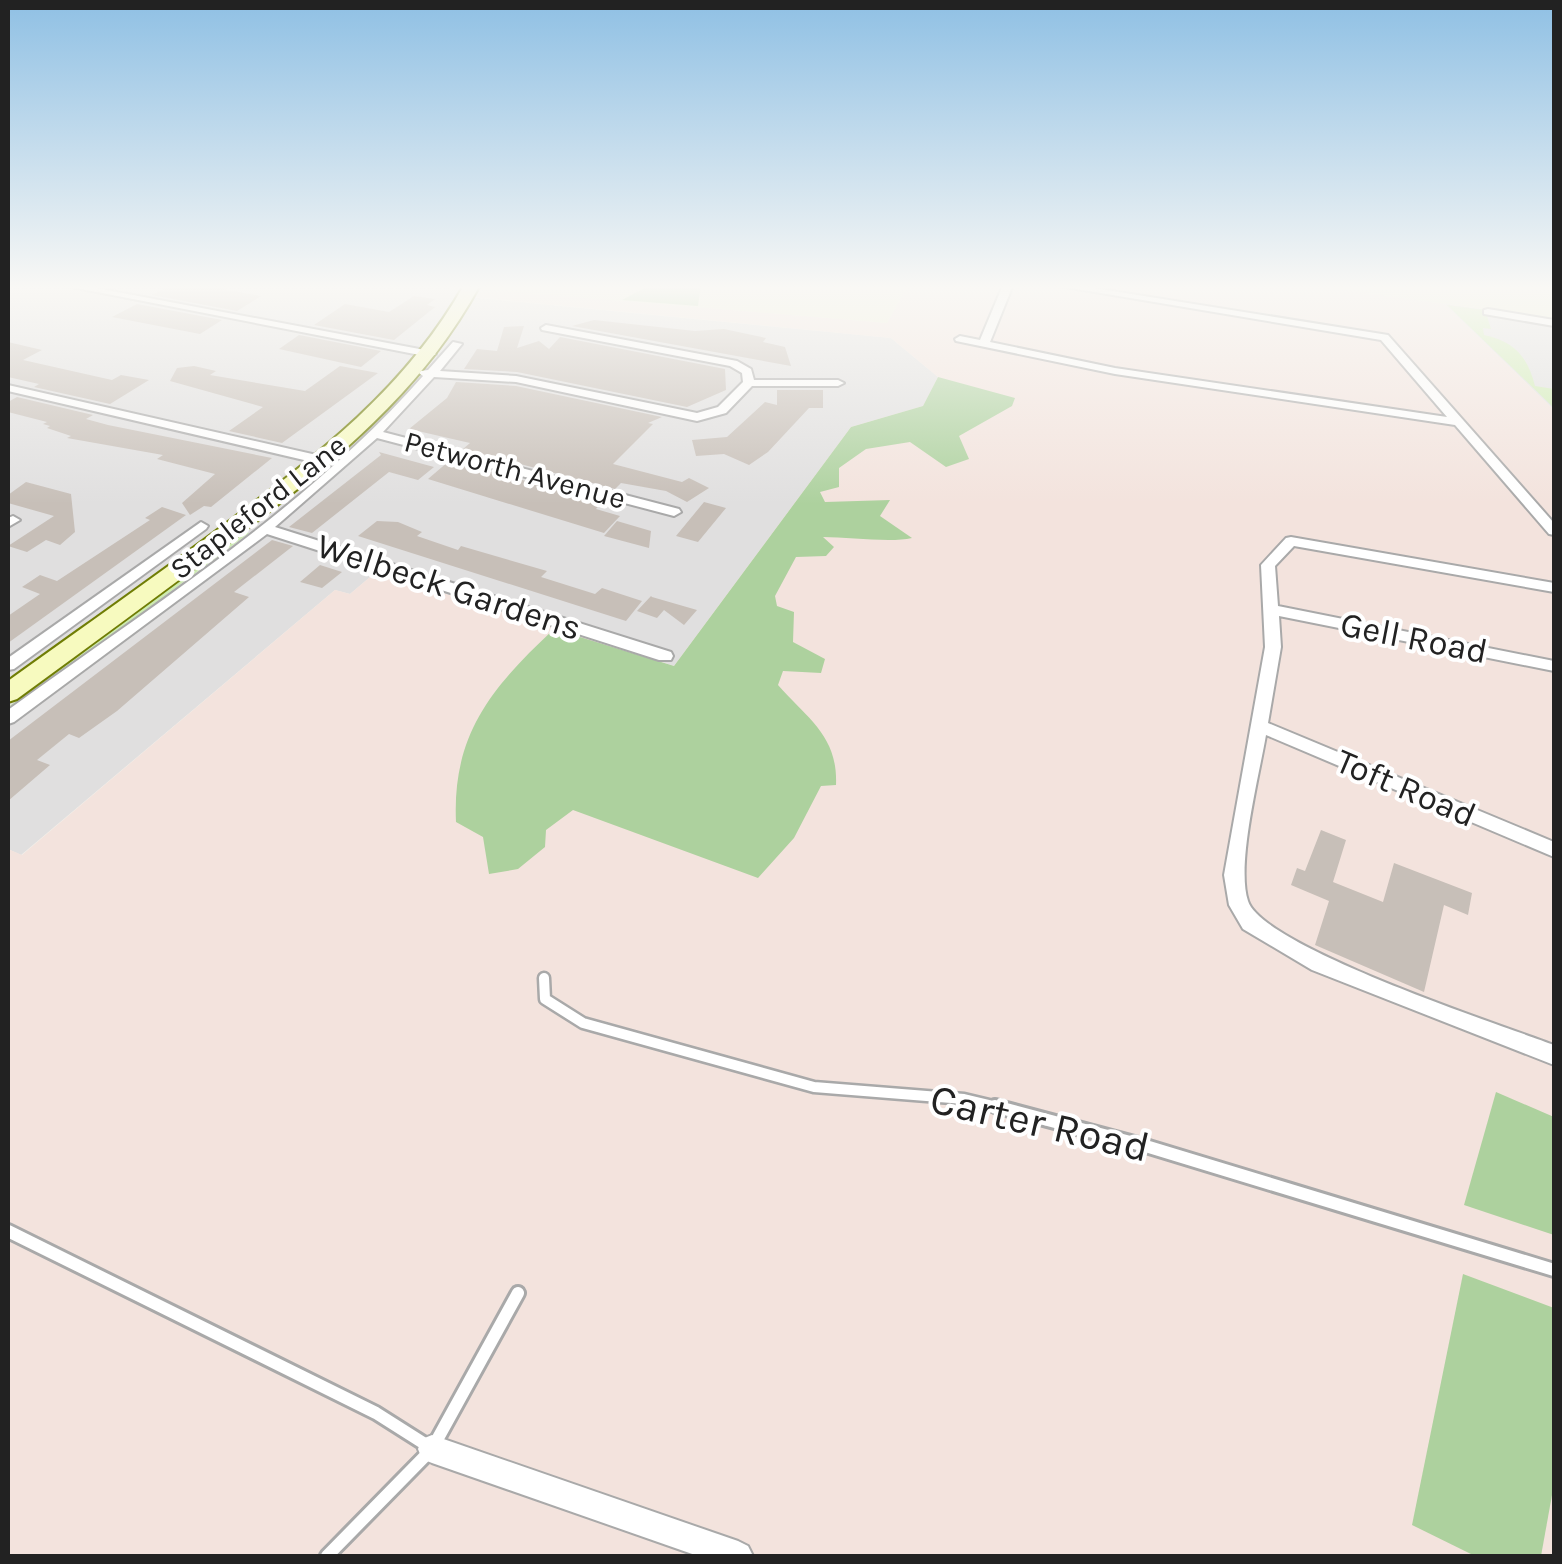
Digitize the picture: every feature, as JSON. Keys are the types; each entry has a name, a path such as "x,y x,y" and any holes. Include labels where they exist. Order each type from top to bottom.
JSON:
{"main road":[{"name":"Stapleford Lane","path":"8,694 321,460 432,358"}],"street":[{"path":"386,358 516,379 707,421 749,383 838,383"},
{"name":"Stapleford Lane","path":"8,718 263,528 377,434 426,367 438,358"},
{"path":"727,358 741,367 749,383"},
{"path":"1049,358 1459,422"},
{"path":"1399,358 1554,531"},
{"path":"8,388 321,460"},
{"name":"Petworth Avenue","path":"377,434 647,511 674,512"},
{"path":"8,666 200,526"},
{"name":"Welbeck Gardens","path":"263,528 665,656"},
{"path":"1554,587 1291,541 1268,565 1274,647 1233,875 1238,905 1250,923 1319,964 1554,1055"},
{"name":"Gell Road","path":"1273,610 1554,666"},
{"path":"635,646 647,632"},
{"name":"Toft Road","path":"1258,726 1554,850"},
{"path":"432,1449 738,1556"}],"lane":[{"name":"Carter Road","path":"544,978 545,998 566,1014 629,1038 814,1087 964,1099 1016,1111 1150,1146 1554,1270"},
{"path":"8,1231 376,1413 432,1449"},
{"path":"327,1556 432,1449 518,1294"}],"shaded area":[{"path":"8,358 915,358 938,377 924,406 851,427 674,666 376,572 350,594 335,590 21,855 8,849"},
{"path":"915,358 1501,358 1554,410 1554,1556 8,1556 8,849 22,855 335,590 350,594 376,572 674,666 851,427 923,406 938,377"},
{"path":"1500,358 1554,358 1554,410"}],"green space":[{"path":"1502,358 1522,358 1535,386 1554,389 1554,408"},
{"path":"938,377 1015,398 1012,406 959,436 969,459 946,467 910,442 866,449 839,468 839,487 820,492 825,502 890,500 880,516 912,538 823,537 834,547 826,556 796,557 775,596 777,606 794,612 793,642 825,659 821,673 783,671 778,685 826,741 832,753 836,785 821,786 794,838 758,878 573,810 546,830 545,847 518,869 489,874 483,837 456,822 457,791 461,763 480,714 512,671 554,629 674,666 851,427 923,406"},
{"path":"249,533 8,713 8,707"},
{"path":"1496,1092 1554,1117 1554,1235 1464,1205"},
{"path":"1463,1274 1554,1308 1554,1484 1541,1556 1475,1556 1412,1525"}],"building":[{"path":"8,358 27,358 23,360 112,380 121,375 149,380 110,404 34,387 39,384 8,377"},
{"path":"320,358 372,358 361,367"},
{"path":"471,358 668,358 725,369 726,390 687,407 517,372 464,369"},
{"path":"747,358 788,358 791,366"},
{"path":"194,366 216,371 210,375 305,391 340,366 378,373 282,443 229,431 263,407 170,381 177,368"},
{"path":"456,382 516,386 662,417 648,423 653,424 613,464 682,482 689,478 709,488 687,502 666,491 621,483 615,489 463,449 470,443 409,429 447,398"},
{"path":"777,390 823,390 823,408 809,408 768,452 749,465 724,454 696,456 692,440 727,437 765,402 777,405"},
{"path":"17,397 93,415 86,419 108,425 272,458 211,507 204,506 190,515 182,503 215,474 157,459 163,455 67,438 71,436 47,428 50,426 43,424 47,422 8,412 8,402"},
{"path":"379,452 434,467 418,480 389,472 312,533 289,527 381,455"},
{"path":"449,461 603,501 596,509 620,516 604,533 428,479"},
{"path":"26,482 71,494 75,532 60,545 46,540 27,552 8,546 54,516 8,503 8,495"},
{"path":"704,502 726,508 698,542 676,536"},
{"path":"162,507 186,515 8,643 8,616 40,594 22,587 40,575 57,581 150,520 145,518"},
{"path":"377,521 398,522 422,532 417,536 458,550 461,546 547,571 541,577 595,594 602,588 642,601 626,621 358,536"},
{"path":"617,521 651,531 649,548 604,536"},
{"path":"272,540 293,546 234,592 249,597 117,711 79,738 69,734 37,760 50,765 8,801 8,741"},
{"path":"320,565 342,572 322,588 300,582"},
{"path":"651,596 697,610 684,625 664,610 657,618 637,611"},
{"path":"1321,830 1346,840 1333,882 1383,902 1394,863 1472,893 1468,915 1444,905 1424,992 1315,945 1329,901 1291,885 1297,868 1305,871"}]}
